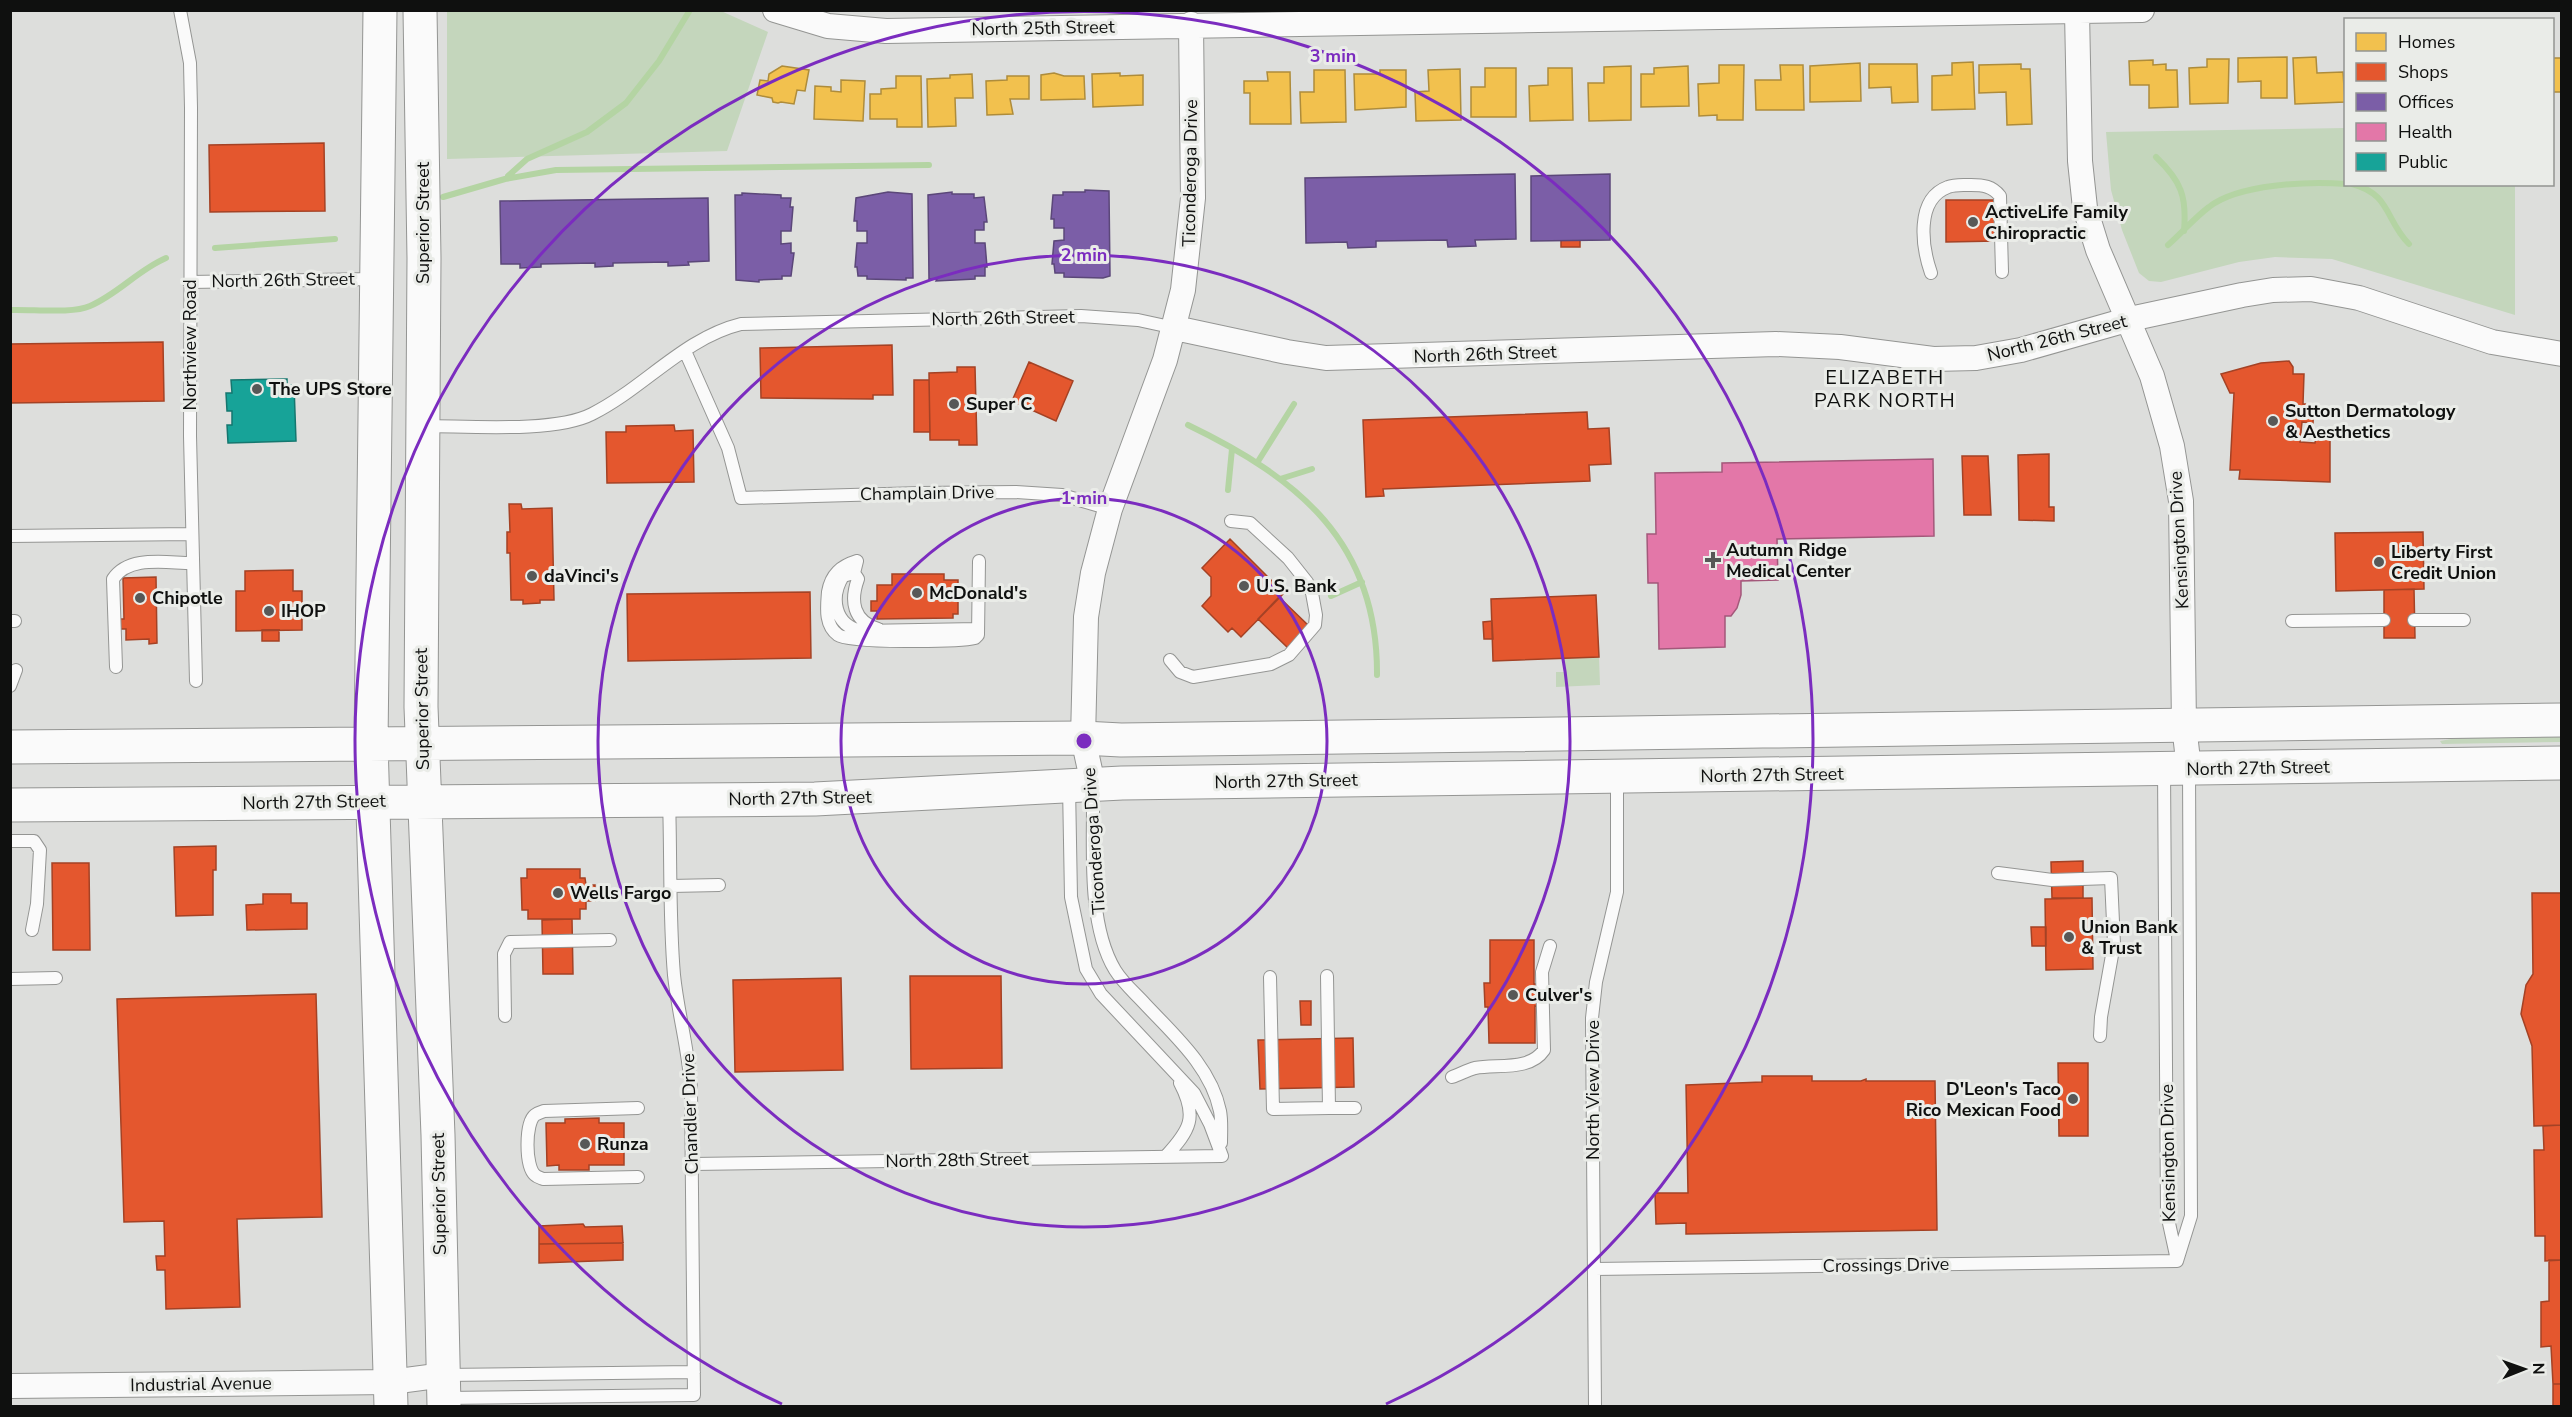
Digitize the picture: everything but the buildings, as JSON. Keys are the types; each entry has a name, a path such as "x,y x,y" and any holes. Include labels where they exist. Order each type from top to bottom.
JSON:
{"main road":[{"path":"380,10 371,743 391,1394"},
{"name":"Superior Street","path":"420,10 424,248 422,742 438,1134 444,1393"},
{"path":"10,747 422,742 1083,738 1121,740 2562,720"},
{"name":"North 27th Street","path":"10,806 837,798 1081,785 2562,763"}],"street":[{"name":"North 25th Street","path":"775,10 813,22 852,29 1023,20 1191,24 2142,10"},
{"name":"Kensington Drive","path":"2077,12 2082,194 2098,250 2130,320 2161,403 2178,474 2181,501 2184,726 2176,769"},
{"name":"Ticonderoga Drive","path":"1081,785 1086,617 1093,573 1110,509 1166,360 1175,328 1187,263 1192,210 1191,24"},
{"name":"North 26th Street","path":"1175,328 1326,358 1776,344 1840,347 1947,359 1976,358 2021,350 2130,320 2252,293 2311,289 2349,295 2493,342 2562,354"},
{"name":"Industrial Avenue","path":"10,1386 391,1394 444,1393"}],"lane":[{"name":"Northview Road","path":"180,10 190,63 189,282 192,563 196,681"},
{"path":"1931,273 1926,258 1925,210 1934,196 1952,185 1983,185 1990,187 2000,196 2002,272"},
{"name":"North 26th Street","path":"189,282 376,279"},
{"name":"North 26th Street","path":"423,426 539,425 574,421 601,409 685,351 720,330 741,324 1081,316 1138,320 1175,328"},
{"name":"Champlain Drive","path":"685,351 728,448 741,498 1016,492 1062,495 1110,509"},
{"path":"1170,660 1180,672 1193,677 1271,664 1289,655 1315,625 1316,615 1312,593 1307,582 1288,558 1250,524 1231,521"},
{"path":"10,536 192,534"},
{"path":"856,567 840,567 832,579 827,618 836,634 845,639 866,640 973,639 978,634 979,561"},
{"path":"116,667 113,579 117,573 131,563 192,563"},
{"path":"856,567 843,576 838,584 838,617 843,625 850,629 884,631 978,629"},
{"path":"856,567 858,579 852,595 855,607 868,626 884,631"},
{"path":"2292,621 2384,620"},
{"path":"2414,620 2464,620"},
{"path":"10,686 16,670"},
{"name":"Kensington Drive","path":"2176,769 2167,1214 2177,1261"},
{"name":"Kensington Drive","path":"2176,769 2191,1216 2177,1261"},
{"name":"North View Drive","path":"1595,1407 1592,1018 1596,982 1617,892 1617,776"},
{"name":"Ticonderoga Drive","path":"1081,785 1071,897 1086,969 1101,994 1194,1093 1210,1124 1222,1156"},
{"name":"Ticonderoga Drive","path":"1081,785 1099,920 1108,954 1122,980 1204,1071 1220,1111 1222,1156"},
{"name":"Chandler Drive","path":"669,799 674,976 690,1063 694,1395"},
{"path":"10,841 34,841 40,850 37,904 32,930"},
{"path":"1998,873 2052,880 2111,878 2114,944 2101,1017 2100,1036"},
{"path":"671,886 719,885"},
{"path":"505,1016 504,954 510,942 610,940"},
{"path":"1452,1077 1474,1068 1527,1063 1539,1058 1544,1050 1542,972 1550,946"},
{"path":"1328,976 1329,1108"},
{"path":"1270,977 1273,1109 1355,1108"},
{"path":"10,979 56,978"},
{"path":"1166,1156 1188,1131 1191,1118 1185,1091 1174,1071"},
{"path":"638,1108 544,1111 535,1115 531,1121 528,1138 530,1168 535,1176 543,1179 638,1177"},
{"name":"North 28th Street","path":"693,1164 1222,1156"},
{"name":"Crossings Drive","path":"1594,1269 2177,1261"},
{"name":"Industrial Avenue","path":"444,1393 694,1372"},
{"name":"Industrial Avenue","path":"444,1393 694,1395"}],"green space":[{"path":"447,11 721,11 768,32 727,151 447,159"},
{"path":"2344,128 2344,186 2515,186 2515,315 2332,259 2275,257 2239,262 2161,282 2149,281 2139,273 2122,230 2111,190 2106,132"},
{"path":"1599,657 1600,685 1556,687 1556,672 1564,672 1564,658"},
{"path":"2561,731 2561,742 2442,744 2440,741 2480,734"}],"waterway":[{"path":"508,176 527,159 587,132 626,103 659,61 690,10"},
{"path":"2156,157 2177,182 2183,199 2184,231"},
{"path":"443,197 505,179 556,170 929,165"},
{"path":"2168,245 2209,207 2237,193 2294,184 2344,184"},
{"path":"2358,186 2365,188 2381,201 2395,226 2409,244"},
{"path":"215,248 335,239"},
{"path":"10,310 63,311 90,306 166,258"},
{"path":"1257,463 1294,404"},
{"path":"1188,425 1264,468 1296,492 1324,520 1347,551 1363,587 1374,628 1377,675"},
{"path":"1228,490 1232,449"},
{"path":"1280,479 1312,469"},
{"path":"1331,596 1362,582"}],"place":[{"name":"ActiveLife Family Chiropractic","path":"1973,222"},
{"name":"The UPS Store","path":"257,389"},
{"name":"Super C","path":"954,404"},
{"name":"Sutton Dermatology & Aesthetics","path":"2273,421"},
{"name":"Autumn Ridge Medical Center","path":"1713,560"},
{"name":"Liberty First Credit Union","path":"2379,562"},
{"name":"daVinci's","path":"532,576"},
{"name":"U.S. Bank","path":"1244,586"},
{"name":"McDonald's","path":"917,593"},
{"name":"Chipotle","path":"140,598"},
{"name":"IHOP","path":"269,611"},
{"name":"Wells Fargo","path":"558,893"},
{"name":"Union Bank & Trust","path":"2069,937"},
{"name":"Culver's","path":"1513,995"},
{"name":"D'Leon's Taco Rico Mexican Food","path":"2073,1099"},
{"name":"Runza","path":"585,1144"}],"district":[{"name":"ELIZABETH PARK NORTH","path":"1885,388"}]}
